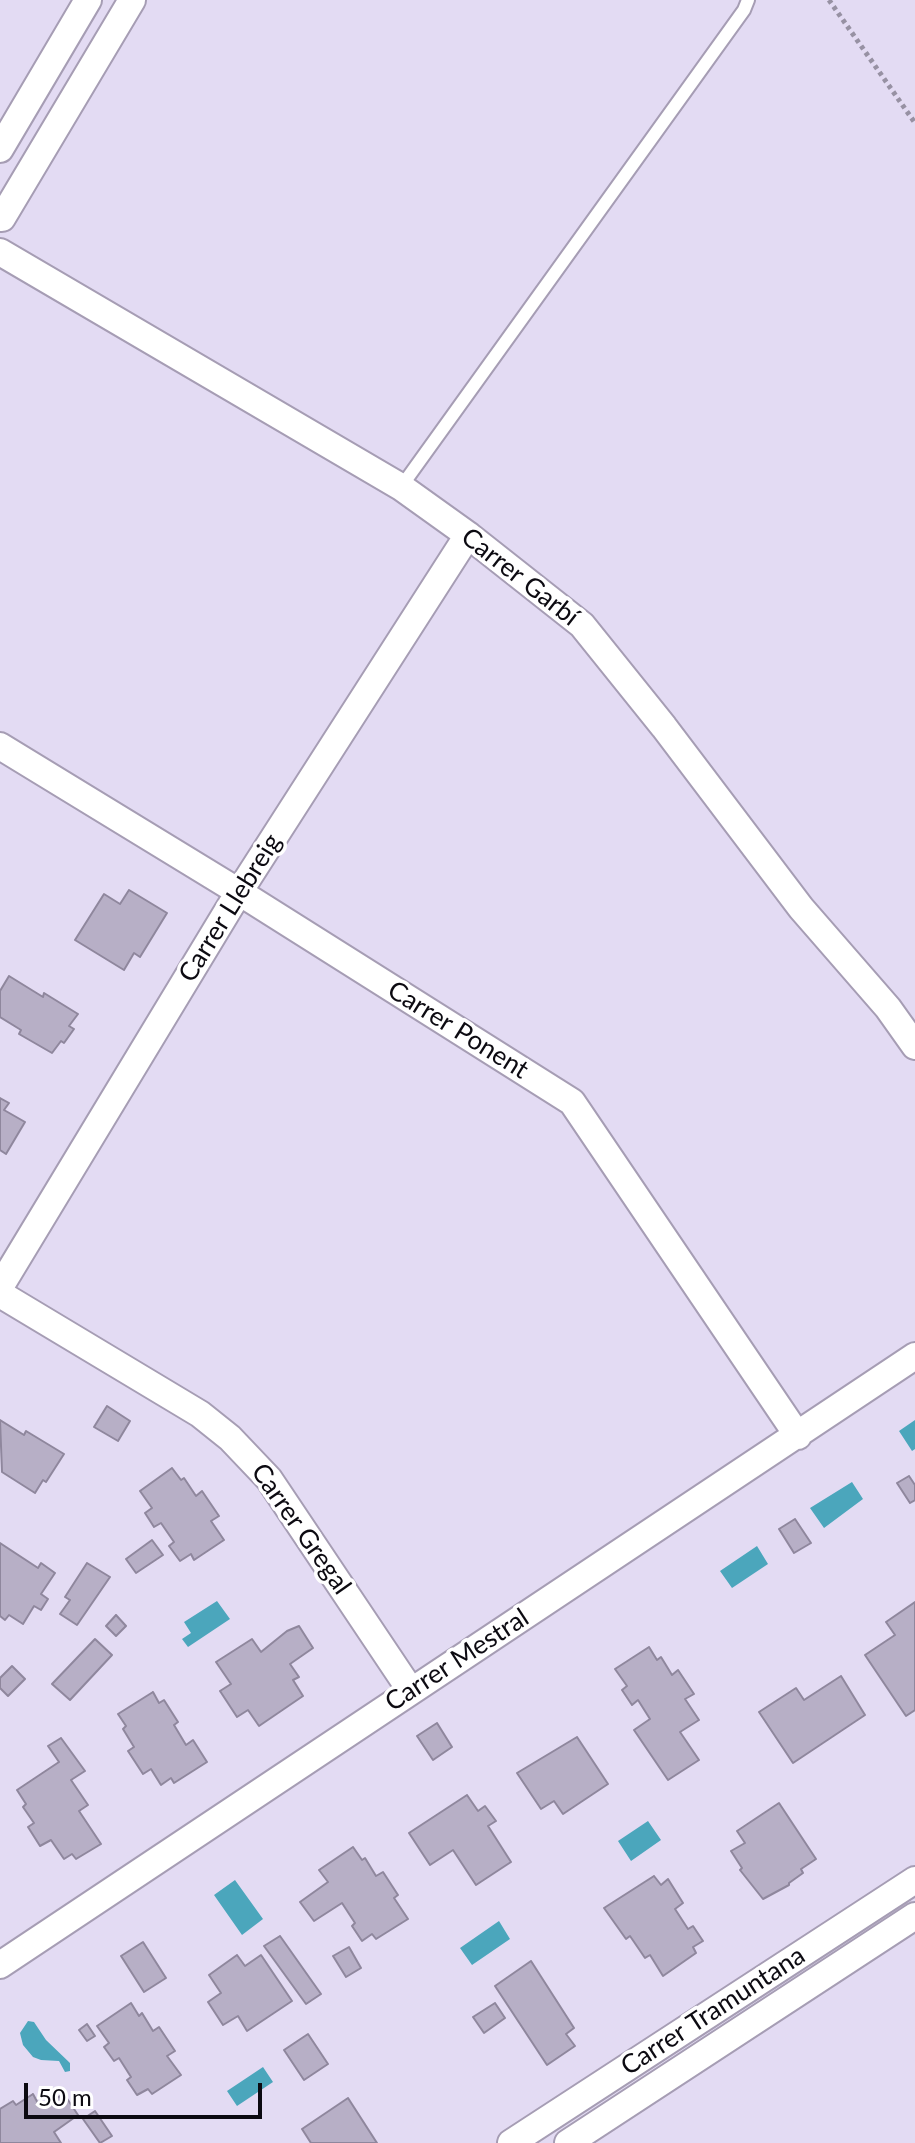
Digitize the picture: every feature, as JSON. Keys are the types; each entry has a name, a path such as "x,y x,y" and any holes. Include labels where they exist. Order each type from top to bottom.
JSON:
{"street":[{"path":"0,149 88,0"},
{"path":"0,252 5,230 1,217 132,0"},
{"name":"Carrer Garbí","path":"0,252 401,487 468,535 582,625 664,727 801,908 888,1008 915,1046"},
{"name":"Carrer Llebreig","path":"0,1287 239,892 468,535"},
{"name":"Carrer Ponent","path":"0,746 572,1102 798,1436"},
{"name":"Carrer Gregal","path":"0,1294 200,1414 230,1438 269,1479 411,1691"},
{"name":"Carrer Mestral","path":"0,1965 915,1356"},
{"name":"Carrer Tramuntana","path":"511,2143 915,1880"},
{"path":"568,2143 915,1916"}],"lane":[{"path":"401,487 744,10 748,0"}],"path":[{"path":"829,0 915,123"}],"water":[{"path":"915,1420 915,1449 912,1451 899,1431"},
{"path":"852,1482 863,1499 824,1528 810,1508"},
{"path":"757,1546 768,1564 732,1588 720,1571"},
{"path":"217,1601 230,1619 188,1647 182,1639 191,1633 184,1622"},
{"path":"648,1821 661,1840 631,1861 618,1841"},
{"path":"235,1880 263,1919 242,1935 214,1895"},
{"path":"499,1921 510,1939 472,1965 460,1948"},
{"path":"28,2021 34,2022 46,2040 70,2063 70,2071 65,2072 59,2061 33,2057 23,2045 20,2033"},
{"path":"263,2067 273,2082 237,2106 227,2091"}],"building":[{"path":"129,890 167,913 140,957 134,953 124,970 75,940 104,894 120,904"},
{"path":"9,976 78,1014 69,1026 74,1029 52,1053 19,1034 21,1030 0,1017 0,991"},
{"path":"0,1098 9,1103 4,1110 25,1122 6,1154 0,1150"},
{"path":"107,1406 130,1421 118,1441 94,1427"},
{"path":"0,1420 24,1435 26,1431 64,1454 35,1493 2,1472"},
{"path":"172,1468 181,1480 184,1478 196,1496 202,1491 219,1516 211,1521 224,1540 194,1560 191,1554 180,1561 169,1546 174,1542 161,1523 154,1527 145,1513 152,1508 140,1491"},
{"path":"909,1476 915,1485 915,1500 910,1503 897,1483"},
{"path":"795,1519 811,1543 794,1553 779,1529"},
{"path":"152,1540 163,1555 136,1573 126,1559"},
{"path":"0,1543 38,1568 41,1563 55,1573 41,1594 48,1599 41,1610 34,1606 23,1624 9,1615 5,1620 0,1616"},
{"path":"87,1563 110,1577 77,1625 60,1614 70,1600 65,1597"},
{"path":"915,1602 915,1710 906,1716 865,1655 895,1635 886,1622"},
{"path":"116,1615 126,1626 116,1636 106,1626"},
{"path":"299,1626 313,1648 290,1664 299,1677 293,1680 303,1696 259,1726 248,1710 237,1717 220,1691 231,1684 216,1662 252,1639 261,1652 287,1631"},
{"path":"95,1639 112,1655 70,1700 52,1684"},
{"path":"649,1647 657,1660 661,1657 672,1675 678,1670 694,1694 685,1699 699,1720 680,1732 699,1760 668,1780 634,1730 650,1719 638,1700 632,1705 622,1690 627,1686 615,1669"},
{"path":"12,1666 25,1679 8,1696 0,1688 0,1678"},
{"path":"841,1676 865,1715 793,1763 759,1712 796,1688 804,1700"},
{"path":"153,1692 159,1703 164,1700 178,1722 174,1725 186,1745 193,1740 207,1762 174,1783 171,1778 161,1785 151,1769 143,1774 128,1751 134,1747 118,1714"},
{"path":"437,1723 452,1747 433,1760 417,1736"},
{"path":"577,1737 608,1784 563,1814 554,1801 541,1809 517,1773"},
{"path":"61,1738 85,1771 71,1780 88,1805 79,1811 101,1844 76,1859 72,1854 64,1859 51,1840 40,1846 28,1827 34,1823 23,1807 26,1804 17,1790 59,1762 48,1746"},
{"path":"467,1795 478,1811 485,1806 496,1821 488,1826 511,1862 476,1885 453,1850 430,1865 409,1833"},
{"path":"779,1803 816,1859 801,1869 803,1873 789,1885 763,1899 740,1870 742,1868 731,1851 745,1843 737,1831"},
{"path":"353,1847 362,1860 365,1858 376,1876 383,1872 398,1895 394,1898 408,1919 376,1939 372,1934 362,1941 342,1903 314,1921 300,1902 328,1882 319,1870"},
{"path":"654,1876 661,1885 668,1879 683,1903 675,1909 688,1929 693,1926 703,1941 693,1947 696,1953 663,1976 650,1955 645,1958 630,1936 626,1939 604,1908"},
{"path":"280,1936 321,1994 306,2004 264,1946"},
{"path":"143,1942 166,1978 144,1992 121,1956"},
{"path":"349,1947 361,1968 346,1977 333,1956"},
{"path":"237,1955 245,1966 261,1955 292,2001 247,2031 238,2016 223,2025 208,2002 221,1993 209,1975"},
{"path":"531,1961 574,2028 566,2034 575,2046 547,2065 495,1986"},
{"path":"131,2003 139,2016 142,2013 153,2031 159,2027 175,2051 167,2056 181,2075 152,2094 148,2089 137,2095 127,2080 131,2077 119,2058 114,2061 104,2047 109,2043 97,2026"},
{"path":"495,2003 505,2018 484,2033 473,2017"},
{"path":"87,2024 95,2036 87,2041 79,2030"},
{"path":"308,2034 328,2064 304,2080 284,2050"},
{"path":"33,2094 40,2107 64,2094 78,2115 54,2132 61,2143 0,2143 0,2109 13,2101 16,2105"},
{"path":"348,2098 377,2143 311,2143 302,2129"},
{"path":"95,2111 112,2136 100,2143 83,2119"}]}
